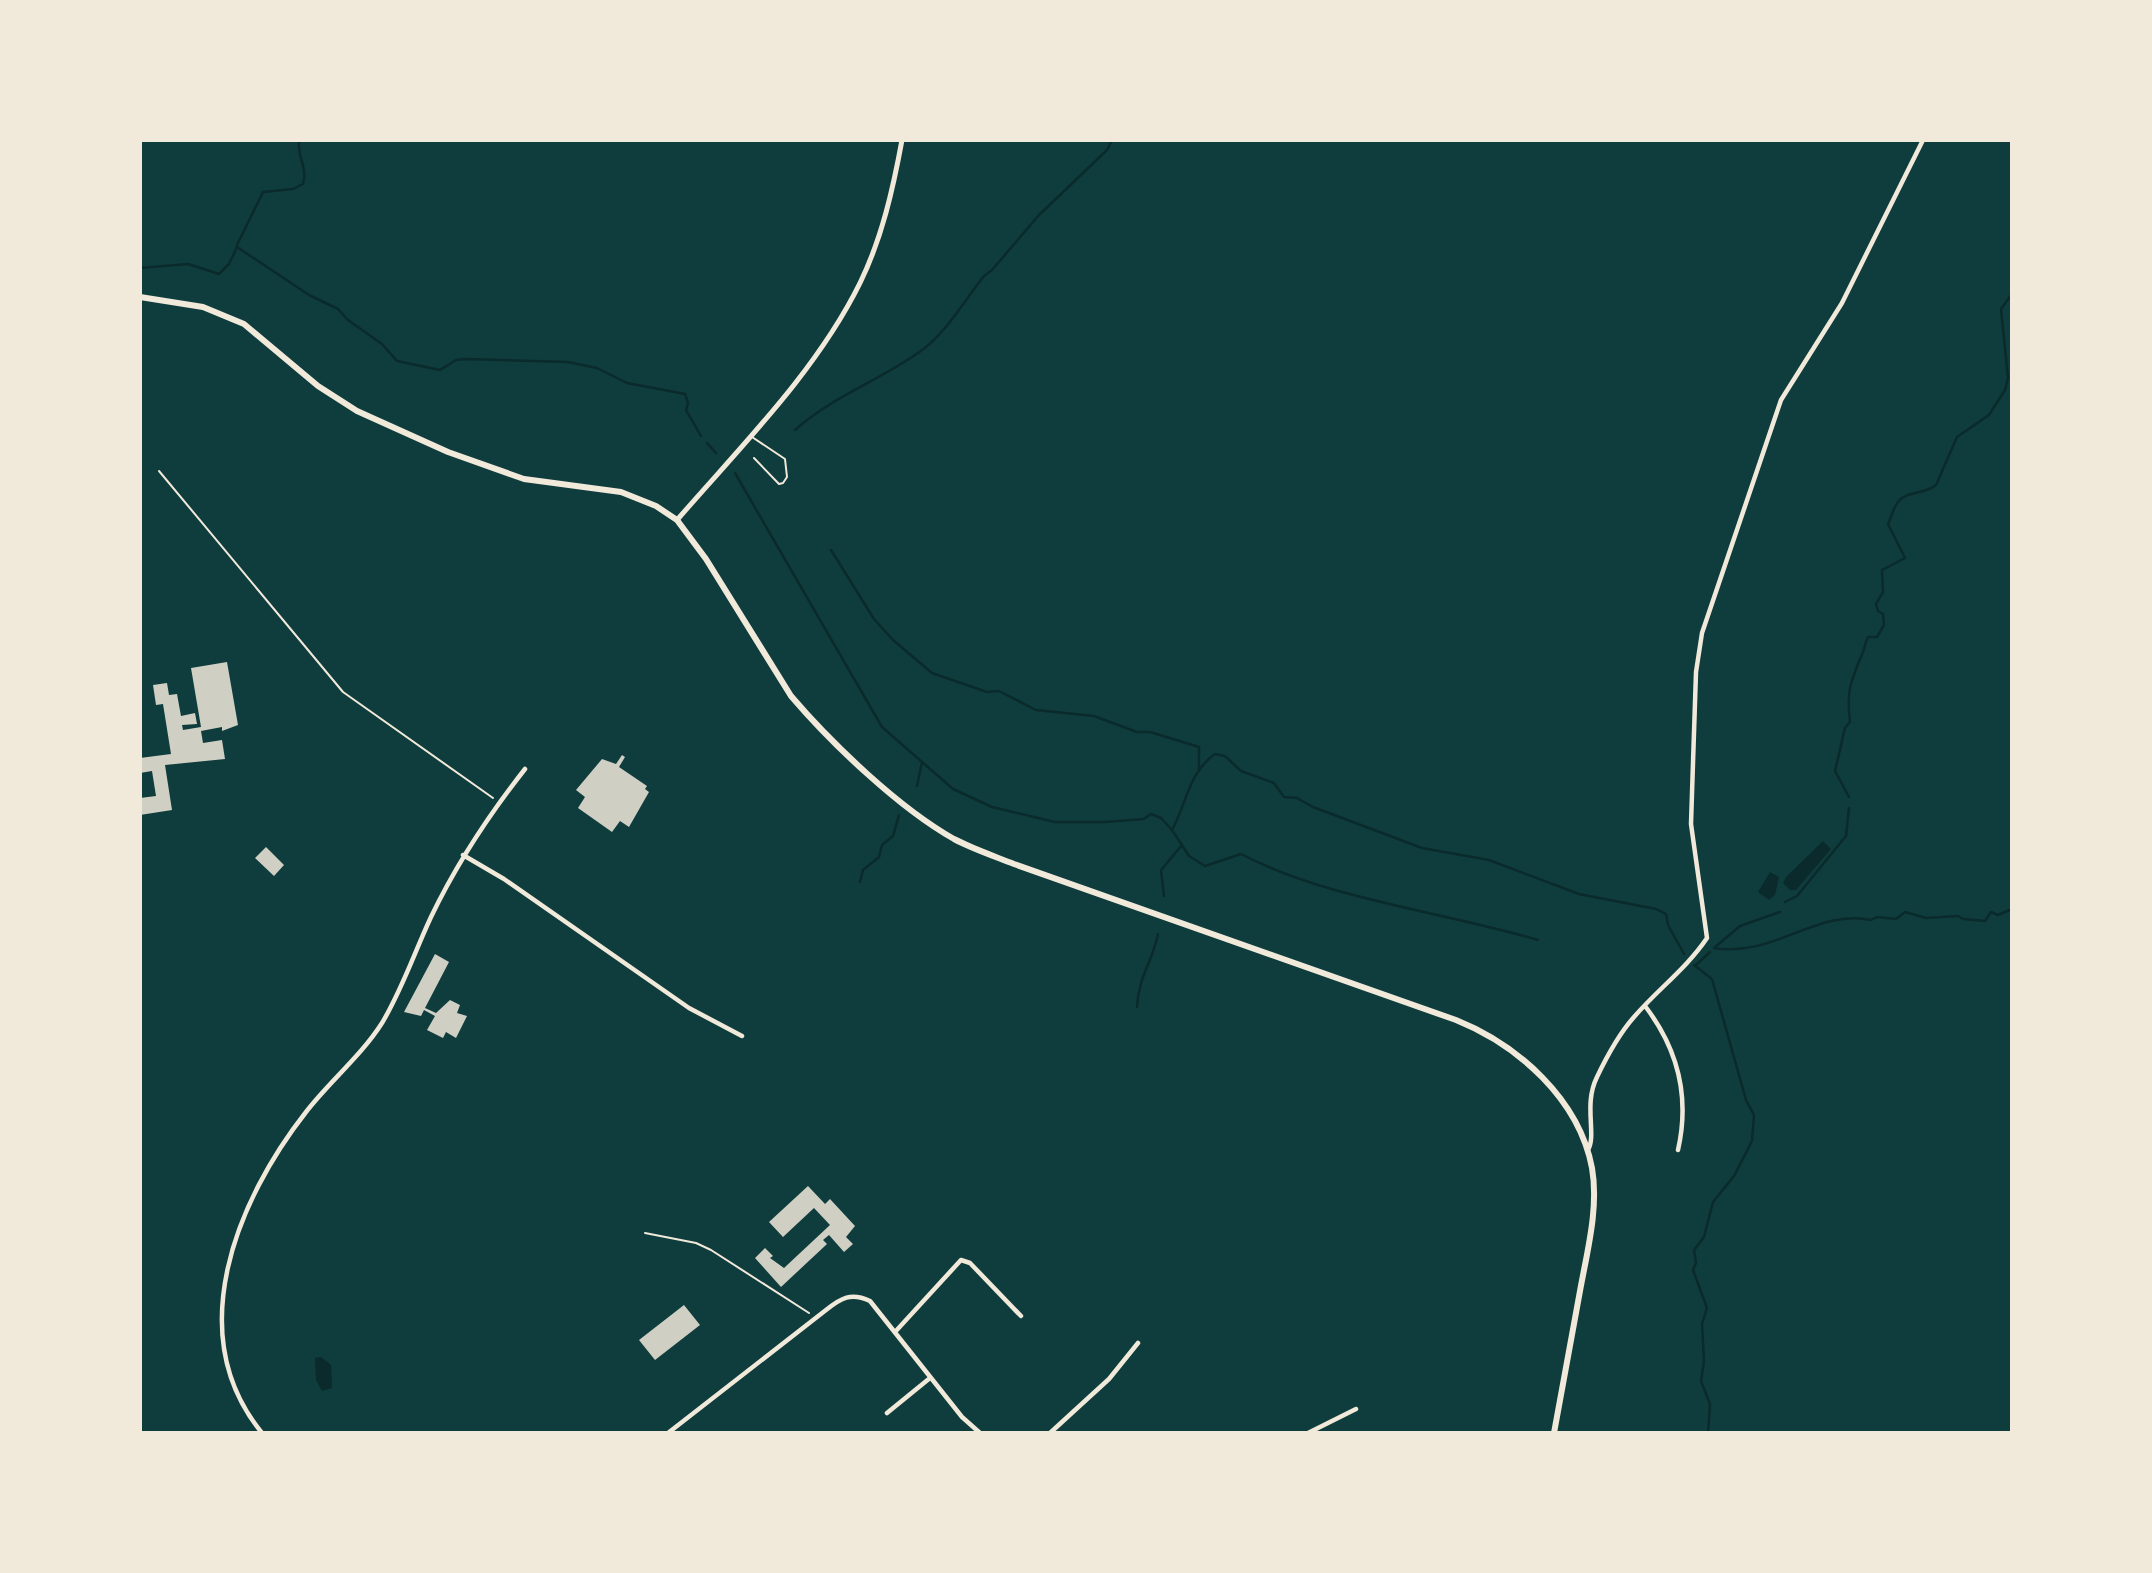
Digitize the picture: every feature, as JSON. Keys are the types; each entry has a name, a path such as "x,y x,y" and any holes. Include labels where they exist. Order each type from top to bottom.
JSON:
{"main road":[{"path":"140,297 203,307 244,324 318,386 357,411 448,452 524,479 637,496 677,520 717,575 791,696 857,762 953,838 992,855 1476,1028 1508,1046 1534,1069 1569,1115 1587,1150 1593,1187 1591,1227 1554,1433"}],"street":[{"path":"677,520 808,366 859,284 883,223 902,140"},
{"path":"1587,1150 1591,1142 1588,1105 1592,1088 1626,1028 1680,973 1707,938 1691,824 1696,672 1710,604 1781,400 1842,303 1923,140"},
{"path":"262,1433 236,1392 224,1349 223,1292 236,1236 254,1193 287,1137 383,1021 463,855 499,802 526,769"},
{"path":"463,855 504,879 689,1008 742,1036"},
{"path":"1645,1006 1666,1037 1681,1077 1684,1107 1678,1150"},
{"path":"895,1332 961,1260 970,1263 1021,1317"},
{"path":"668,1433 841,1299 852,1296 870,1301 930,1378 980,1433"},
{"path":"1050,1433 1109,1379 1138,1343"},
{"path":"887,1413 930,1378"},
{"path":"1308,1433 1356,1409"}],"lane":[{"path":"750,435 785,459 787,477 783,483 779,484 754,458"}],"path":[{"path":"159,471 343,692 499,802"},
{"path":"645,1233 696,1243 711,1250 816,1318"}],"water":[{"path":"1823,841 1831,849 1796,890 1790,890 1783,883 1786,877"},
{"path":"1770,872 1779,877 1775,895 1769,900 1758,892"},
{"path":"321,1357 331,1365 332,1388 322,1391 316,1380 315,1358"}],"building":[{"path":"227,662 238,725 222,731 222,727 201,731 203,743 222,740 225,759 165,765 172,810 140,815 140,798 156,796 152,771 140,773 140,758 171,754 163,704 156,705 153,685 167,683 169,695 177,694 181,716 195,713 197,724 182,725 183,730 201,727 191,668"},
{"path":"622,755 625,757 619,767 647,786 645,789 649,792 629,827 620,821 612,832 578,808 585,797 576,790 602,759 616,764"},
{"path":"266,847 284,865 274,876 255,858"},
{"path":"435,954 449,962 425,1008 436,1013 450,1000 460,1005 457,1013 467,1016 456,1038 446,1032 443,1038 427,1030 435,1016 424,1010 421,1016 404,1012"},
{"path":"808,1186 825,1204 830,1199 855,1226 846,1237 853,1244 844,1252 829,1235 823,1240 827,1244 781,1287 755,1258 765,1248 773,1256 770,1258 784,1268 830,1225 814,1208 783,1237 769,1222"},
{"path":"684,1305 700,1325 655,1360 639,1340"}],"waterway":[{"path":"237,245 263,192 293,189 303,184 299,140"},
{"path":"795,430 824,408 903,363 928,345 946,327 984,276 1039,215 1107,150 1112,140"},
{"path":"140,268 188,264 219,274 229,264 237,247 309,295 338,309 348,320 382,344 397,361 440,370 456,360 464,359 568,362 597,368 627,383 685,394 688,403 686,410 701,436"},
{"path":"1849,797 1835,771 1845,728 1850,722 1851,686 1868,637 1877,637 1884,625 1883,614 1878,611 1876,604 1883,592 1882,570 1905,558 1888,524 1902,498 1936,485 1957,437 1989,415 2005,390 2008,378 2001,309 2012,294"},
{"path":"707,443 716,453"},
{"path":"735,473 882,727 953,789 992,807 1055,822 1144,819 1151,814 1161,818 1172,830 1199,770 1215,754 1225,756 1241,771 1274,783 1284,797 1297,798 1313,807 1422,848 1489,860 1579,894 1656,909 1666,914 1668,925 1684,954"},
{"path":"831,550 874,619 893,640 932,673 987,692 999,691 1036,710 1094,716 1137,732 1150,732 1199,747 1199,769"},
{"path":"917,786 922,762"},
{"path":"1785,902 1797,896 1846,836 1849,808"},
{"path":"860,882 863,870 879,857 882,845 893,836 899,815"},
{"path":"1172,830 1189,856 1205,866 1241,854 1275,869 1348,894 1538,940"},
{"path":"1164,896 1161,870 1182,845"},
{"path":"1714,948 1756,946 1813,926 1851,918 1896,919 1905,912 1926,918 1958,916 1985,921 1991,912 1998,915 2012,909"},
{"path":"1714,948 1740,926 1780,912"},
{"path":"1137,1007 1140,986 1158,934"},
{"path":"1695,966 1710,952"},
{"path":"1694,965 1712,979 1746,1100 1754,1115 1752,1141 1734,1176 1713,1202 1704,1237 1694,1250 1696,1263 1693,1270 1707,1308 1702,1324 1704,1361 1701,1381 1710,1404 1708,1433"}]}
